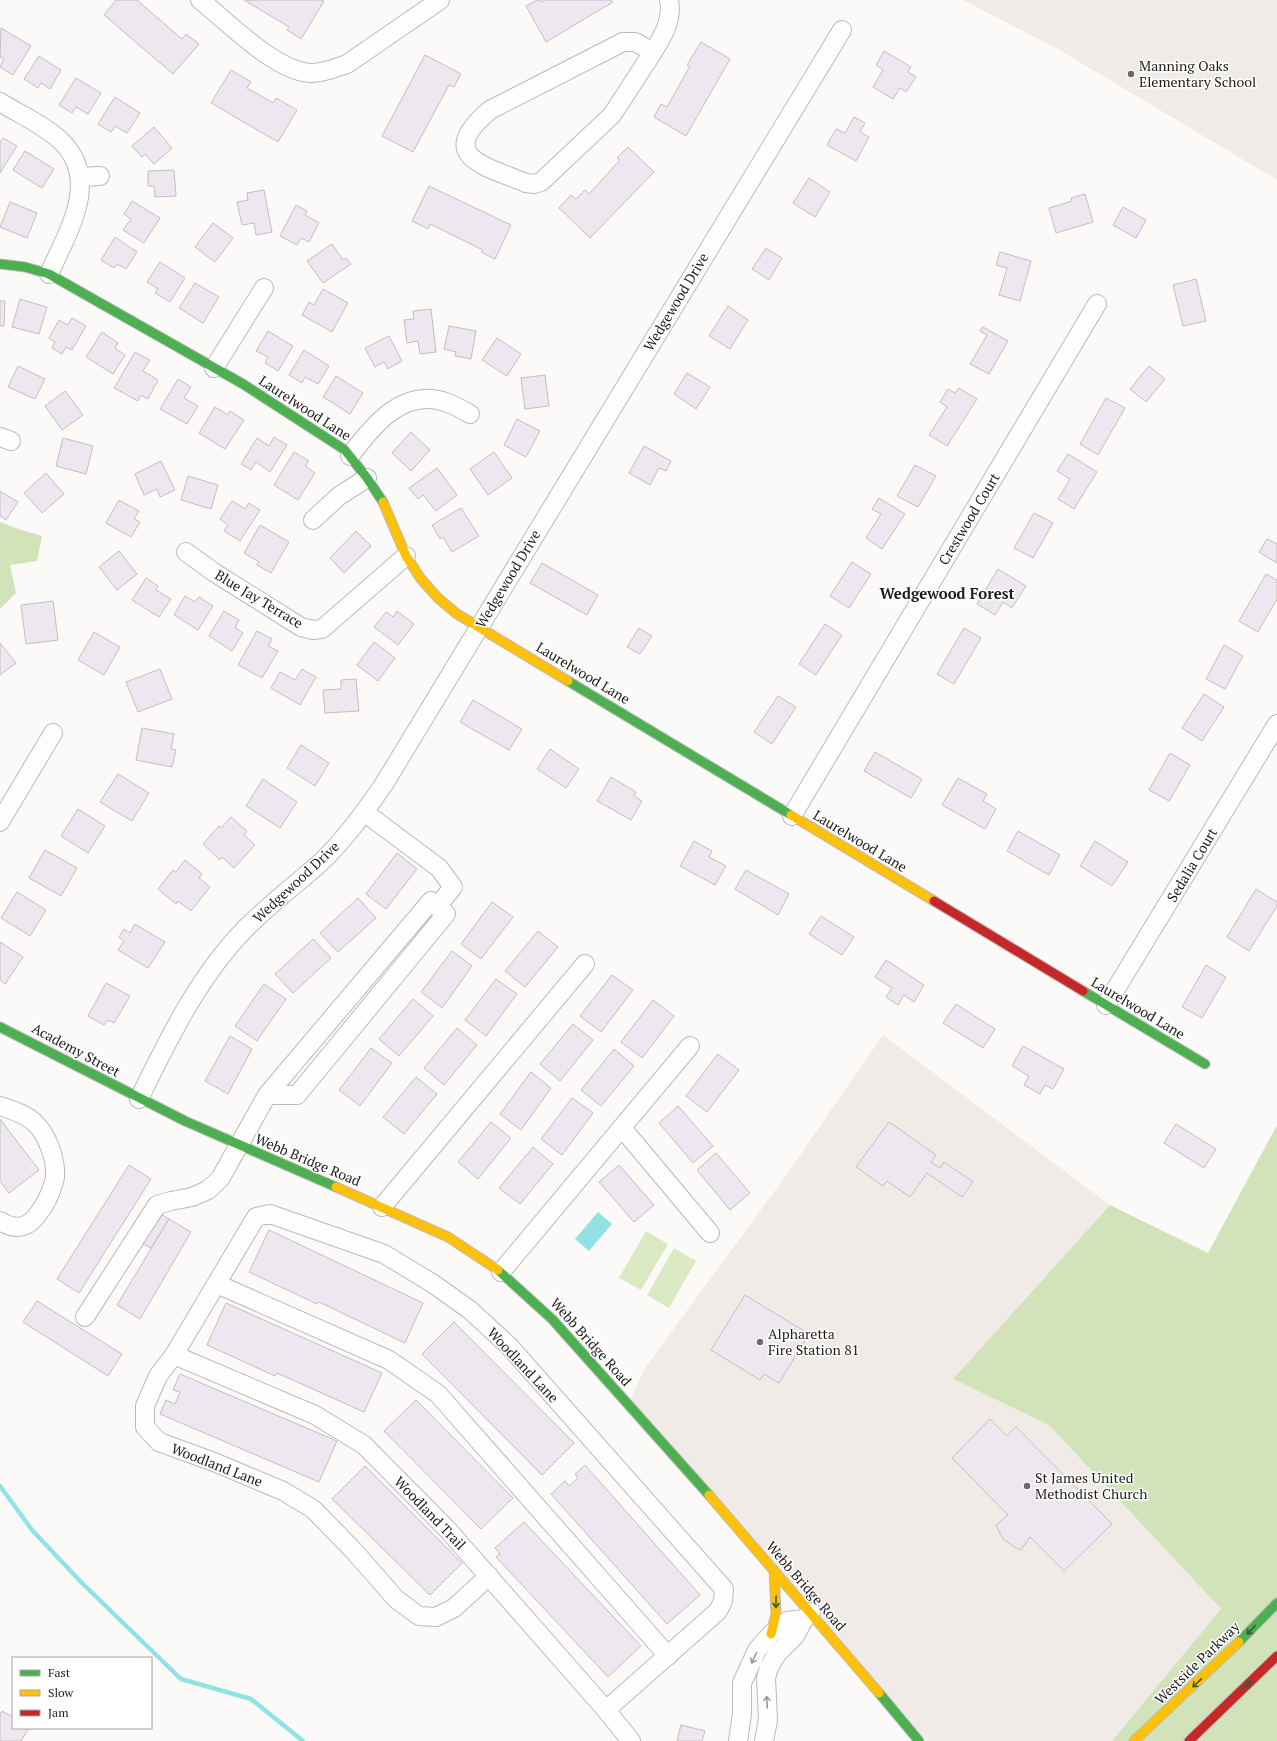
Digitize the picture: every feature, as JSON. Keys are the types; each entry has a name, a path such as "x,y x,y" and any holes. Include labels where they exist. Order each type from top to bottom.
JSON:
{"street":[{"path":"200,0 275,62 291,70 311,73 329,71 347,64 440,0"},
{"path":"653,52 635,42 623,42 490,110 478,120 467,140 465,146 467,154 476,162 526,184 541,182 612,115 653,52 667,28 671,8 669,0"},
{"name":"Wedgewood Drive","path":"139,1099 179,1019 206,975 246,928 320,863 364,812 384,784 842,30"},
{"path":"0,102 61,141 70,152 77,165 80,177 80,194 77,208 49,274"},
{"path":"80,177 100,176"},
{"name":"Laurelwood Lane","path":"0,264 25,267 49,274 214,368 345,450 382,500 406,556 421,579 438,598 457,614 1205,1064"},
{"path":"214,368 264,288"},
{"name":"Crestwood Court","path":"792,816 1097,304"},
{"path":"350,456 381,419 393,409 406,402 422,399 438,400 448,403 470,414"},
{"path":"313,520 339,496 367,478"},
{"name":"Blue Jay Terrace","path":"186,552 215,573 301,627 324,635 406,556"},
{"name":"Sedalia Court","path":"1106,1005 1277,724"},
{"path":"0,822 53,733"},
{"path":"85,1317 157,1205 192,1197 208,1190 220,1179 267,1095 297,1095 446,914 438,906 453,888 439,868 364,812"},
{"path":"382,1206 585,964"},
{"name":"Academy Street","path":"0,1027 139,1099"},
{"path":"501,1272 690,1046"},
{"name":"Webb Bridge Road","path":"139,1099 238,1146 382,1206 448,1237 501,1272 552,1319 774,1570 808,1616 919,1741"},
{"path":"0,1106 26,1116 36,1124 44,1134 54,1160 55,1178 52,1190 39,1214 30,1224 19,1227 7,1225 0,1221"},
{"path":"622,1128 710,1233"},
{"name":"Woodland Lane","path":"489,1576 454,1608 436,1617 419,1616 396,1599 353,1550 313,1509 283,1491 214,1462 159,1442 145,1427 145,1406 158,1376 174,1355 256,1217 270,1214 384,1254 432,1283 470,1310 509,1346 724,1588 723,1601 718,1611 606,1710"},
{"path":"217,1284 389,1360 438,1394 668,1656"},
{"name":"Woodland Trail","path":"174,1355 315,1415 364,1445 447,1528 606,1710 631,1741"},
{"path":"771,1634 776,1610 774,1570"},
{"name":"Westside Parkway","path":"1134,1741 1233,1649 1277,1603"},
{"path":"808,1616 795,1636 777,1654 769,1667 766,1678 768,1720 765,1736 739,1735 742,1683 757,1650 771,1634 787,1621 808,1616"},
{"path":"1189,1741 1277,1656"}],"shaded area":[{"path":"963,0 1277,0 1277,180 1056,48"},
{"path":"883,1035 1110,1205 953,1379 1049,1425 1222,1610 1112,1741 927,1741 628,1405 645,1368 787,1174"}],"green space":[{"path":"0,522 42,536 37,561 10,565 16,593 0,609"},
{"path":"1277,1125 1277,1741 1112,1741 1221,1609 1049,1425 953,1379 1110,1205 1208,1253"},
{"path":"646,1231 668,1244 641,1290 619,1278"},
{"path":"674,1248 696,1261 669,1308 647,1295"}],"water":[{"path":"598,1212 612,1224 589,1251 575,1239"}],"building":[{"path":"116,0 137,0 182,39 186,34 199,44 173,74 104,15"},
{"path":"244,0 324,1 301,39 287,30 289,27"},
{"path":"537,0 541,0 542,2 545,0 611,0 613,2 546,42 526,6"},
{"path":"1,28 31,46 13,75 0,67 4,59 0,57"},
{"path":"701,42 730,59 686,136 654,117 661,104 667,107 690,66 687,65"},
{"path":"884,51 911,67 908,72 916,77 906,92 900,88 893,99 873,87 883,70 876,65"},
{"path":"425,55 461,74 454,87 449,85 413,152 382,136"},
{"path":"39,56 61,70 50,89 41,83 38,88 24,79"},
{"path":"231,70 251,82 247,88 273,103 276,98 297,110 278,142 211,103"},
{"path":"76,78 101,93 88,114 76,107 72,113 59,105"},
{"path":"115,97 140,113 127,133 115,126 111,132 98,124"},
{"path":"854,117 865,123 860,132 869,137 856,161 827,145 836,129 845,133"},
{"path":"154,127 172,148 154,164 145,154 142,157 132,146"},
{"path":"3,138 17,146 0,173 0,142"},
{"path":"628,147 654,172 590,238 559,208 571,195 576,199 585,190 589,194 620,160 617,158"},
{"path":"25,151 54,169 42,188 13,170"},
{"path":"174,170 176,196 155,197 154,186 148,186 148,171"},
{"path":"809,178 830,192 815,217 793,203"},
{"path":"429,186 511,225 495,259 481,252 483,250 430,224 428,229 412,221"},
{"path":"264,190 272,232 256,235 254,223 242,225 237,202 248,200 247,193"},
{"path":"1085,194 1093,222 1056,233 1049,208 1072,201 1071,198"},
{"path":"132,201 160,218 144,243 123,230 131,219 124,214"},
{"path":"10,202 37,213 27,238 0,227"},
{"path":"296,205 307,211 305,215 319,223 309,242 301,238 297,245 280,236"},
{"path":"1123,207 1146,220 1136,238 1113,225"},
{"path":"213,223 233,238 215,262 195,247"},
{"path":"115,237 137,252 126,269 117,264 114,268 101,260"},
{"path":"332,244 343,260 346,258 351,264 323,283 307,261"},
{"path":"766,248 782,258 769,280 752,269"},
{"path":"1000,252 1031,261 1020,301 999,295 1007,268 996,265"},
{"path":"160,262 185,278 170,302 155,293 158,289 147,282"},
{"path":"1196,279 1206,321 1183,326 1173,285"},
{"path":"195,283 219,297 203,323 179,308"},
{"path":"323,289 348,303 332,332 302,315 309,302 314,305"},
{"path":"20,299 47,307 39,334 12,327"},
{"path":"0,301 5,301 4,326 0,326"},
{"path":"728,306 748,320 730,349 709,336"},
{"path":"431,309 436,352 420,354 418,341 407,343 404,320 414,319 413,311"},
{"path":"72,318 86,326 72,350 66,347 62,354 52,348 55,342 49,338 59,320 68,325"},
{"path":"449,326 476,331 471,359 455,356 456,352 444,349"},
{"path":"983,327 1008,341 989,374 970,364 987,335 980,331"},
{"path":"268,331 293,346 278,371 265,363 268,357 256,351"},
{"path":"102,332 118,343 115,348 125,355 113,374 86,357"},
{"path":"389,336 402,361 388,369 384,362 375,367 365,348"},
{"path":"497,338 521,354 507,376 482,360"},
{"path":"304,350 329,366 318,384 305,377 302,383 289,375"},
{"path":"135,352 150,360 143,371 158,380 148,399 141,395 138,401 114,388"},
{"path":"18,366 45,379 35,399 8,387"},
{"path":"1149,366 1165,379 1146,402 1130,389"},
{"path":"687,373 710,387 696,409 674,394"},
{"path":"545,375 549,406 525,409 521,378"},
{"path":"336,376 363,393 350,414 323,397"},
{"path":"178,379 191,387 184,398 198,406 187,424 160,409"},
{"path":"959,388 977,399 947,446 929,435 947,407 940,402 948,389 955,393"},
{"path":"65,391 83,415 62,430 45,406"},
{"path":"1106,398 1125,408 1098,455 1080,444"},
{"path":"215,407 228,415 230,411 244,420 225,449 199,433"},
{"path":"517,419 540,431 526,457 504,445"},
{"path":"411,432 430,450 411,471 392,453"},
{"path":"274,437 287,445 270,472 256,462 251,470 241,464 257,438 269,446"},
{"path":"63,438 93,446 86,474 56,466"},
{"path":"644,446 671,461 666,471 659,468 650,485 629,473"},
{"path":"294,452 309,461 305,466 315,473 298,500 274,485"},
{"path":"494,452 512,478 488,495 470,469"},
{"path":"1068,454 1097,472 1074,509 1058,499 1070,479 1057,471"},
{"path":"161,461 175,490 160,497 157,489 144,495 135,474"},
{"path":"915,465 936,476 918,507 897,496"},
{"path":"437,468 457,495 436,511 423,495 418,499 409,488"},
{"path":"46,473 64,494 42,513 24,493"},
{"path":"188,476 218,485 211,509 181,500"},
{"path":"0,491 18,502 6,520 0,516"},
{"path":"879,498 905,514 882,549 866,538 881,514 872,509"},
{"path":"119,500 139,511 134,519 140,522 131,537 106,523"},
{"path":"232,501 245,509 249,503 260,510 240,541 224,531 228,525 220,519"},
{"path":"461,508 479,536 452,552 443,537 440,539 432,525"},
{"path":"1034,513 1053,523 1033,558 1014,548"},
{"path":"260,525 289,542 271,573 257,565 259,562 244,553"},
{"path":"356,531 371,546 344,573 330,558"},
{"path":"1267,539 1277,544 1277,563 1259,552"},
{"path":"119,551 137,574 117,590 99,567"},
{"path":"852,562 871,574 849,608 830,596"},
{"path":"542,563 598,595 587,615 530,583"},
{"path":"998,569 1026,586 1012,608 1003,602 995,615 977,604"},
{"path":"1266,574 1277,580 1277,599 1258,632 1239,621"},
{"path":"146,578 158,586 156,590 171,599 159,617 132,600"},
{"path":"185,596 195,602 199,597 213,606 198,630 174,615"},
{"path":"53,601 58,640 26,644 21,605"},
{"path":"224,611 239,620 235,628 243,633 232,651 209,636"},
{"path":"397,611 414,624 398,645 374,627 386,612 393,617"},
{"path":"825,624 842,635 816,675 799,664"},
{"path":"639,628 652,636 640,654 627,647"},
{"path":"964,628 981,638 954,684 937,674"},
{"path":"257,631 272,639 268,646 278,651 262,678 238,665"},
{"path":"94,632 120,647 104,675 78,660"},
{"path":"374,642 395,658 378,681 357,665"},
{"path":"0,643 16,663 0,675"},
{"path":"1224,645 1243,656 1225,689 1206,679"},
{"path":"160,669 172,699 138,712 126,682"},
{"path":"302,669 316,677 300,705 271,688 280,672 295,680"},
{"path":"356,679 359,711 325,713 323,690 341,689 341,680"},
{"path":"1204,694 1224,707 1202,741 1182,728"},
{"path":"778,696 796,707 772,744 754,732"},
{"path":"473,700 522,729 509,750 460,722"},
{"path":"142,728 174,734 171,749 176,750 172,767 136,760"},
{"path":"301,745 329,763 315,786 287,768"},
{"path":"550,749 579,769 566,788 537,769"},
{"path":"875,752 922,779 911,798 864,771"},
{"path":"1170,753 1190,765 1169,801 1149,790"},
{"path":"118,774 149,793 132,821 100,802"},
{"path":"611,777 636,792 634,796 642,801 631,820 597,801"},
{"path":"958,778 987,794 983,801 996,809 985,829 942,805"},
{"path":"263,779 297,802 280,828 246,806"},
{"path":"78,809 105,826 88,853 61,836"},
{"path":"231,817 247,831 244,835 255,845 234,868 222,857 220,860 203,844 219,826 221,828"},
{"path":"1018,831 1060,855 1049,875 1007,851"},
{"path":"694,841 712,851 709,857 726,866 715,885 680,866"},
{"path":"1095,841 1128,862 1112,886 1080,866"},
{"path":"45,850 77,868 61,896 29,878"},
{"path":"397,853 417,869 386,909 366,894"},
{"path":"185,860 202,874 199,878 210,887 191,911 178,901 176,904 158,889 173,870 176,872"},
{"path":"746,870 789,894 778,915 735,889"},
{"path":"1256,889 1277,902 1277,906 1249,951 1227,937"},
{"path":"17,892 46,910 30,936 1,918"},
{"path":"358,898 376,918 338,952 320,933"},
{"path":"492,902 513,917 481,959 461,944"},
{"path":"821,916 854,937 842,955 809,934"},
{"path":"135,924 165,942 148,968 118,950 124,941 119,937 124,929 130,933"},
{"path":"538,931 558,947 525,987 505,971"},
{"path":"313,939 331,958 293,993 275,974"},
{"path":"0,942 23,957 5,984 0,980"},
{"path":"452,951 472,966 442,1008 421,992"},
{"path":"886,960 924,985 914,1002 904,995 898,1005 886,997 892,988 875,977"},
{"path":"1206,965 1226,977 1202,1018 1182,1007"},
{"path":"612,975 633,990 601,1032 580,1016"},
{"path":"496,979 517,994 486,1036 465,1020"},
{"path":"106,983 130,996 114,1023 108,1020 104,1025 88,1016"},
{"path":"264,984 286,999 257,1041 235,1026"},
{"path":"413,999 433,1016 399,1056 379,1039"},
{"path":"653,1000 674,1016 642,1058 621,1042"},
{"path":"956,1004 995,1029 983,1048 943,1023"},
{"path":"573,1024 593,1040 560,1081 540,1064"},
{"path":"457,1028 477,1045 444,1085 424,1068"},
{"path":"230,1036 252,1049 228,1094 205,1081"},
{"path":"1023,1046 1064,1069 1053,1089 1045,1085 1040,1094 1024,1085 1029,1076 1012,1066"},
{"path":"371,1048 392,1063 360,1106 339,1090"},
{"path":"614,1049 634,1066 601,1106 581,1090"},
{"path":"718,1054 739,1070 707,1112 686,1096"},
{"path":"531,1072 551,1088 521,1130 500,1114"},
{"path":"416,1077 437,1094 404,1134 383,1117"},
{"path":"572,1098 593,1113 562,1155 541,1139"},
{"path":"678,1106 713,1146 693,1163 659,1123"},
{"path":"0,1119 39,1170 9,1193 0,1181"},
{"path":"491,1122 511,1138 478,1179 458,1162"},
{"path":"889,1122 936,1155 931,1162 940,1168 944,1162 973,1182 962,1197 927,1173 910,1197 887,1181 883,1186 856,1167"},
{"path":"1176,1124 1216,1149 1204,1168 1164,1143"},
{"path":"533,1147 553,1164 520,1204 499,1188"},
{"path":"716,1153 750,1193 730,1210 697,1170"},
{"path":"129,1165 151,1179 79,1293 57,1279"},
{"path":"619,1165 654,1205 634,1222 599,1182"},
{"path":"161,1214 169,1219 151,1248 143,1244"},
{"path":"169,1219 191,1232 140,1319 117,1305"},
{"path":"269,1230 423,1303 405,1343 319,1302 317,1304 249,1272"},
{"path":"745,1295 809,1334 779,1383 764,1374 760,1380 711,1350"},
{"path":"37,1301 122,1354 108,1376 23,1322"},
{"path":"226,1303 382,1373 364,1412 277,1373 275,1376 207,1345"},
{"path":"454,1322 574,1443 542,1475 422,1354"},
{"path":"180,1374 337,1441 319,1482 160,1414 166,1400 175,1404 180,1392 173,1390"},
{"path":"416,1400 513,1498 481,1529 384,1431"},
{"name":"St James United Methodist Church","path":"990,1419 1007,1436 1016,1427 1112,1524 1064,1571 1030,1537 1021,1550 1003,1539 996,1525 1008,1515 952,1458"},
{"path":"585,1465 700,1595 667,1624 551,1494 565,1481 569,1486 578,1478 575,1474"},
{"path":"365,1466 462,1563 430,1595 332,1499"},
{"path":"524,1522 641,1646 608,1677 496,1557 500,1554 495,1548"},
{"path":"2,1711 12,1716 12,1729 28,1729 21,1741 0,1741 0,1714"},
{"path":"681,1725 705,1731 702,1741 677,1741"}],"waterway":[{"path":"0,1486 32,1530 82,1583 181,1679 251,1699 303,1741"}],"traffic: fast":[{"path":"0,264 25,267 49,274 243,384 345,450 367,478 383,502"},
{"path":"568,681 791,815"},
{"path":"1083,991 1205,1064"},
{"path":"0,1027 185,1121 336,1187"},
{"path":"498,1270 552,1319 709,1495"},
{"path":"1239,1642 1277,1603"},
{"path":"879,1693 919,1741"}],"traffic: slow":[{"path":"383,502 406,556 421,579 438,598 457,614 568,681"},
{"path":"791,815 934,901"},
{"path":"336,1187 448,1237 498,1270"},
{"path":"709,1495 879,1693"},
{"path":"771,1634 776,1614 774,1570"},
{"path":"1134,1741 1239,1642"}],"traffic: jam":[{"path":"934,901 1083,991"},
{"path":"1189,1741 1277,1656"}],"place":[{"name":"Manning Oaks Elementary School","path":"1131,74"},
{"name":"Alpharetta Fire Station 81","path":"760,1342"},
{"name":"St James United Methodist Church","path":"1027,1486"}],"district":[{"name":"Wedgewood Forest","path":"947,594"}]}
